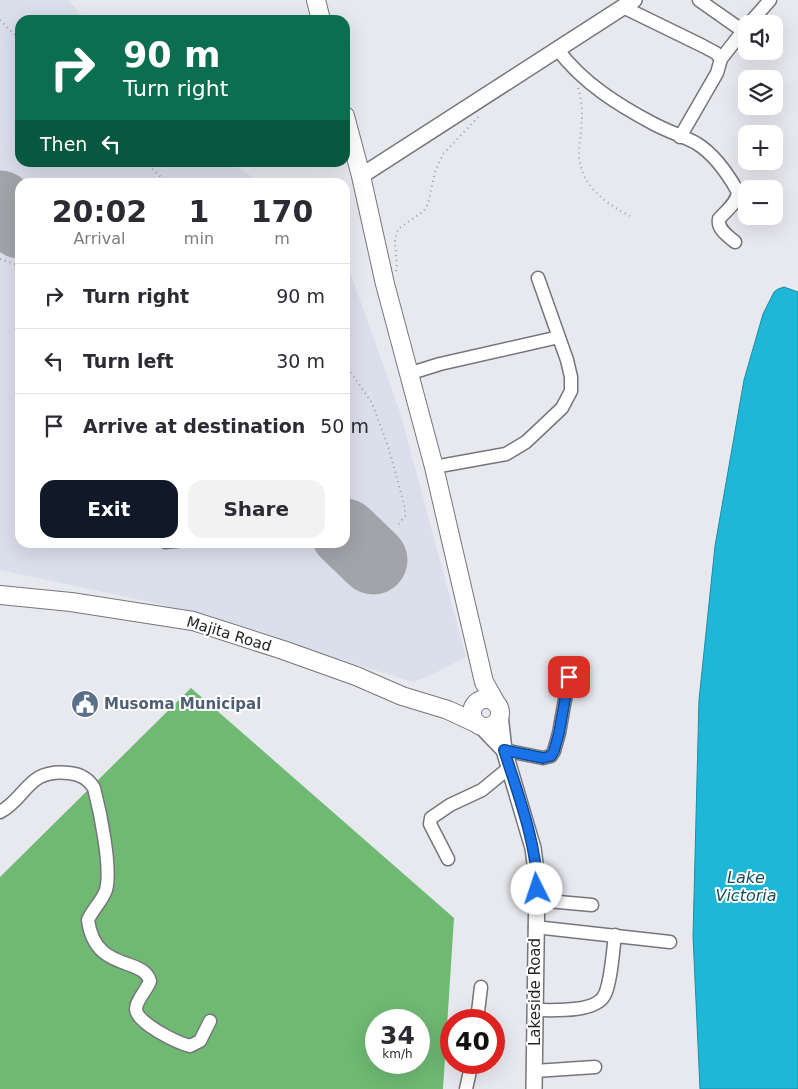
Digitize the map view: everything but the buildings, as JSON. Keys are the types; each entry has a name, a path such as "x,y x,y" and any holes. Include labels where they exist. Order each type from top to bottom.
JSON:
{"main road":[{"path":"316,0 320,15"},
{"path":"350,135 385,284 434,467 484,682 485,713"},
{"name":"Majita Road","path":"0,595 71,602 193,621 356,676 402,696 448,710 485,713"}],"street":[{"path":"699,0 738,22"},
{"path":"757,15 770,0"},
{"path":"361,176 628,3 716,53 721,59"},
{"path":"680,136 717,73 721,59 738,37"},
{"path":"558,50 571,67 612,99 655,125 697,144 725,171 738,192 738,196 718,222 721,229 735,242"},
{"path":"434,467 506,454 526,442 562,408 571,391 571,377 538,278"},
{"path":"408,374 440,364 559,337"},
{"path":"504,750 543,758 551,756 559,733 569,677"},
{"path":"485,713 504,750"},
{"path":"485,713 504,750"},
{"name":"Lakeside Road","path":"504,750 533,848 537,879 534,1089"},
{"path":"448,859 430,824 431,818 445,807 482,790 510,767"},
{"path":"0,812 7,809 33,781 44,776 60,772 76,774 84,777 91,783 94,788 103,826 107,873 103,896 88,920 94,940 101,951 111,958 140,969 149,975 150,981 136,1011 138,1016 160,1032 190,1046 200,1041 210,1021"},
{"path":"536,900 592,905"},
{"path":"535,927 670,942"},
{"path":"534,1010 582,1008 593,1006 598,1002 605,995 608,985 616,935"},
{"path":"478,1009 481,987"},
{"path":"534,1071 595,1067"},
{"path":"466,1089 469,1074"}],"path":[{"path":"0,20 15,35"},
{"path":"571,67 583,108 579,152 581,168 586,182 615,208 630,216"},
{"path":"385,284 398,268 394,241 398,230 424,211 428,204 435,172 443,154 484,112"},
{"path":"150,167 162,178"},
{"path":"0,259 15,264"},
{"path":"350,371 372,403 380,424 405,508 405,516 398,525"}],"shaded area":[{"path":"0,0 68,0 82,15 15,15 15,167 238,167 254,178 15,178 15,548 350,548 350,272 400,412 466,657 413,682 160,604 0,570"}],"green space":[{"path":"191,688 454,918 448,1009 440,1009 440,1074 444,1074 443,1089 0,1089 0,877"}],"water":[{"name":"Lake Victoria","path":"784,287 798,292 798,1089 700,1089 693,936 699,700 715,546 744,380 763,314 774,292"}],"runway":[{"path":"0,205 15,219"},
{"path":"350,538 373,560"}],"place":[{"name":"Musoma Municipal","path":"85,704"}],"route":[{"path":"537,889 533,848 504,750 543,758 551,756 559,733 569,677"}]}
